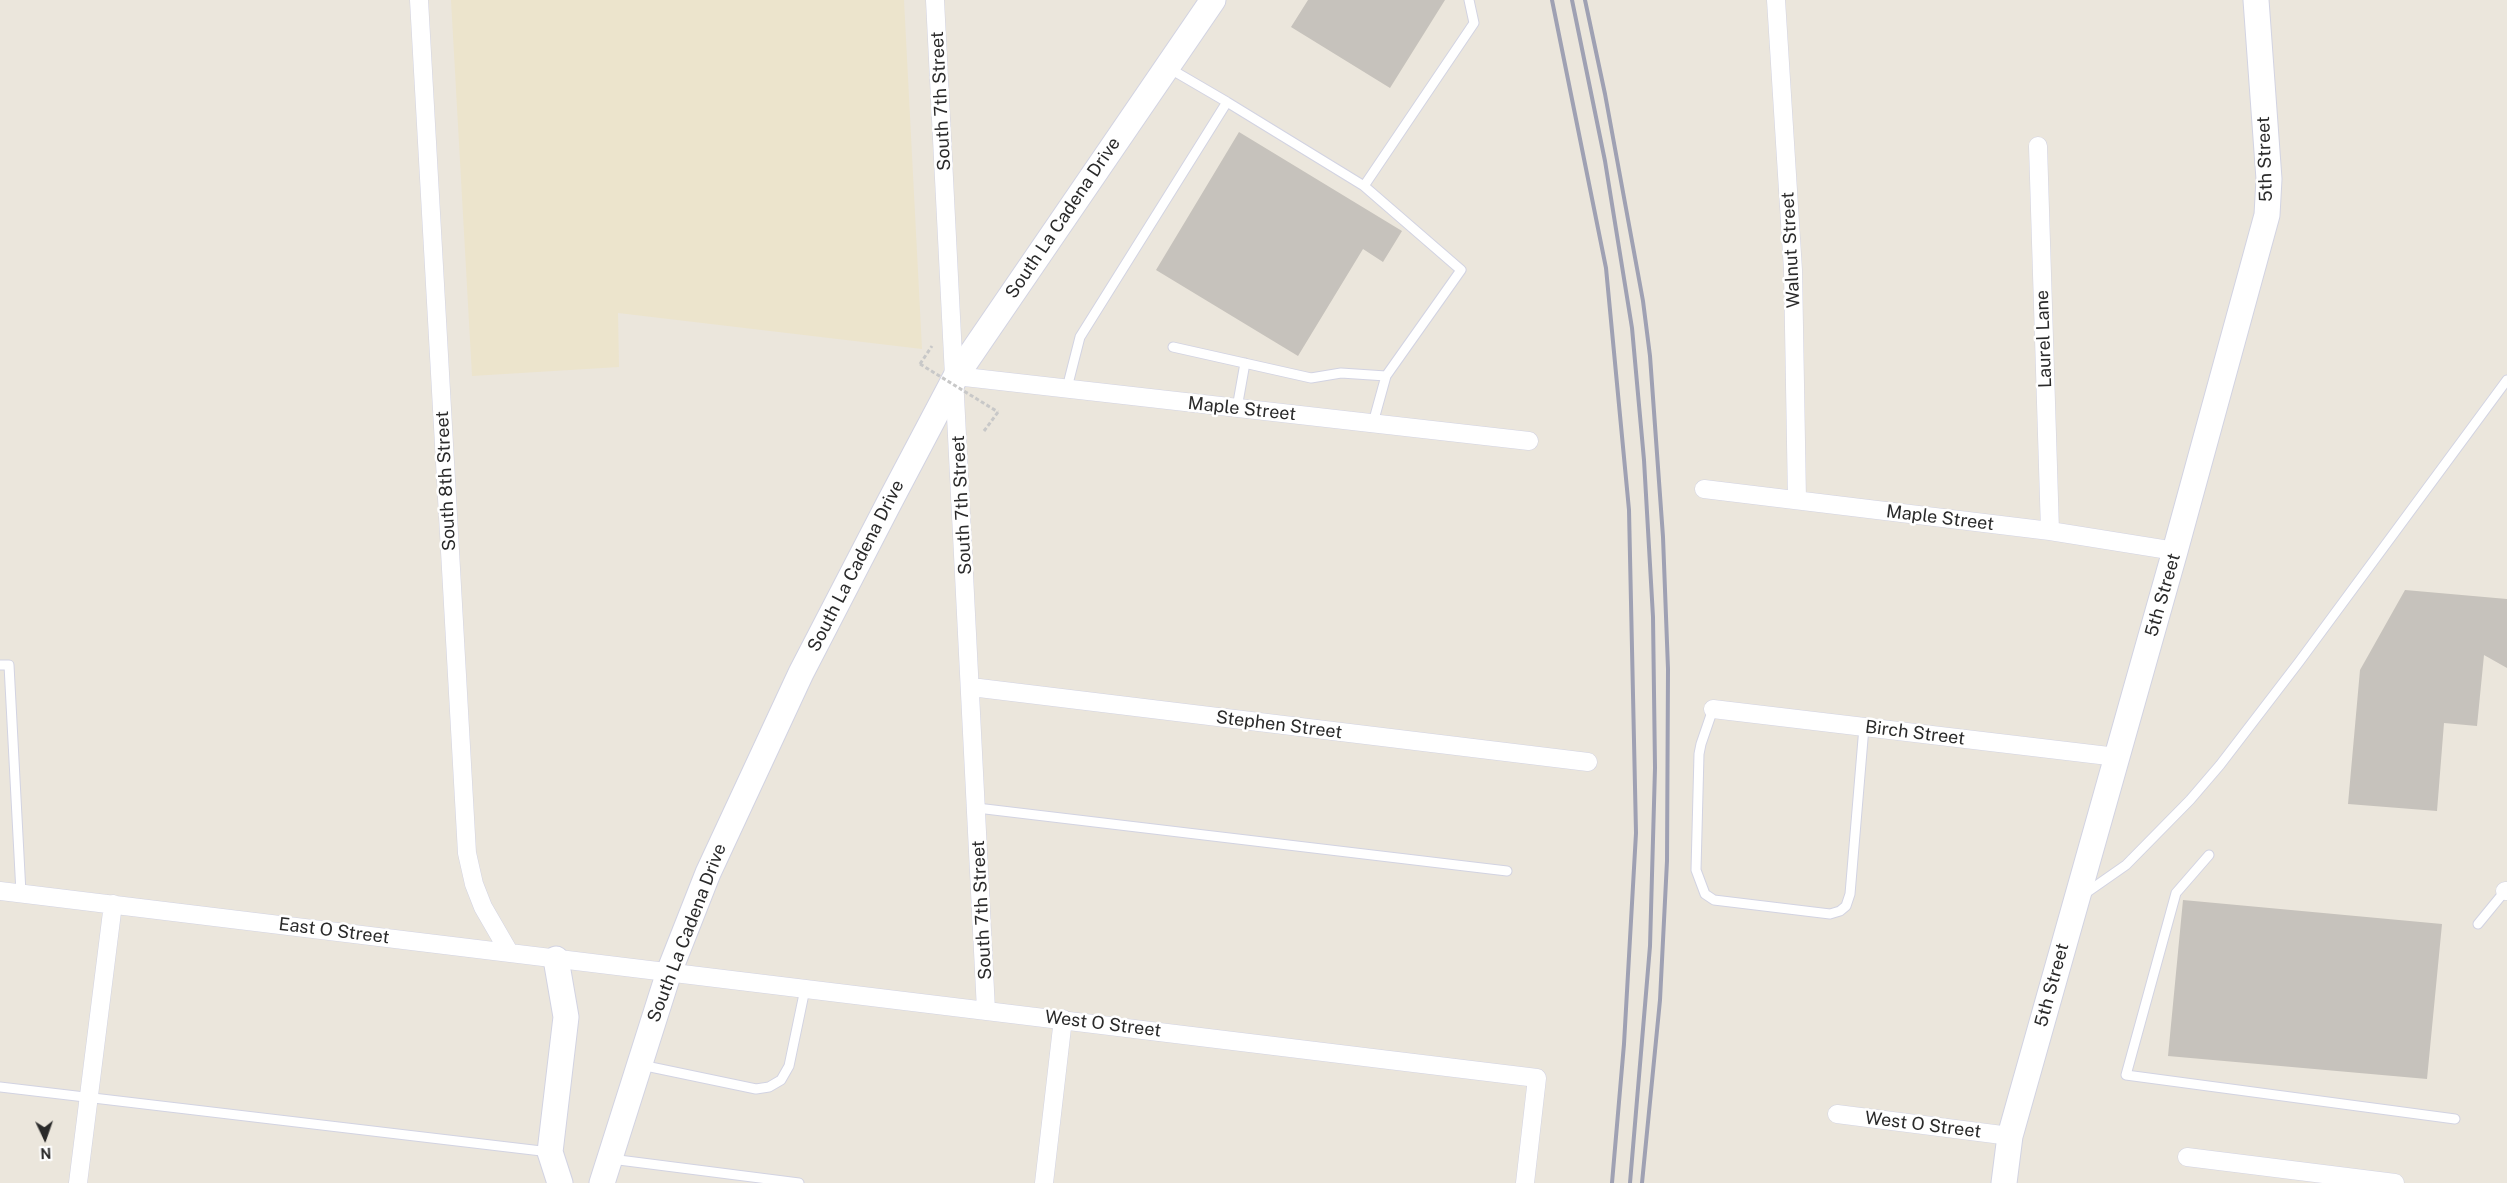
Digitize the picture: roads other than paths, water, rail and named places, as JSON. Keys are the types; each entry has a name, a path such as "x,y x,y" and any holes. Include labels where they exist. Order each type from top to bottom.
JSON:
{"main road":[{"name":"South La Cadena Drive","path":"602,1183 669,972 729,824 793,690 956,376 1213,0"},
{"name":"5th Street","path":"2004,1183 2010,1136 2175,551 2266,215 2269,179 2256,0"},
{"path":"556,959 566,1018 550,1152 560,1183"}],"street":[{"name":"South 8th Street","path":"419,0 467,853 474,884 483,908 509,952"},
{"name":"South 7th Street","path":"935,0 956,376 986,1010"},
{"name":"Walnut Street","path":"1776,0 1793,270 1797,500"},
{"name":"Laurel Lane","path":"2038,146 2050,531"},
{"name":"Maple Street","path":"956,376 1529,441"},
{"name":"Maple Street","path":"1704,489 2050,531 2175,551"},
{"name":"Stephen Street","path":"971,687 1588,762"},
{"name":"Birch Street","path":"1713,709 2117,757"},
{"name":"East O Street","path":"0,891 669,972"},
{"path":"78,1183 113,904"},
{"name":"West O Street","path":"669,972 1538,1078 1525,1183"},
{"path":"1044,1183 1063,1020"},
{"name":"West O Street","path":"1837,1114 2010,1136"},
{"path":"2187,1157 2395,1183"}],"lane":[{"path":"1364,186 1474,22 1469,0"},
{"path":"1167,67 1228,102 1364,186 1461,270 1386,376 1373,423"},
{"path":"1067,388 1080,337 1228,102"},
{"path":"1173,347 1311,378 1341,373 1386,376"},
{"path":"1236,408 1245,364"},
{"path":"2075,901 2126,865 2190,800 2220,766 2507,380"},
{"path":"0,665 9,665 22,893"},
{"path":"1713,709 1699,754 1696,870 1705,894 1714,900 1830,914 1840,911 1846,906 1850,894 1864,727"},
{"path":"977,808 1507,871"},
{"path":"2210,855 2176,893 2126,1075 2455,1119"},
{"path":"2478,924 2506,891"},
{"path":"639,1064 756,1089 769,1087 781,1080 789,1066 805,989"},
{"path":"0,1086 550,1152"},
{"path":"609,1158 799,1183"}],"railway":[{"path":"1552,0 1606,268 1629,510 1636,833 1624,1044 1612,1183"},
{"path":"1572,0 1605,161 1632,328 1644,460 1653,617 1655,768 1650,946 1630,1183"},
{"path":"1585,0 1605,94 1643,301 1650,356 1663,537 1668,669 1667,861 1660,1000 1642,1183"}]}
